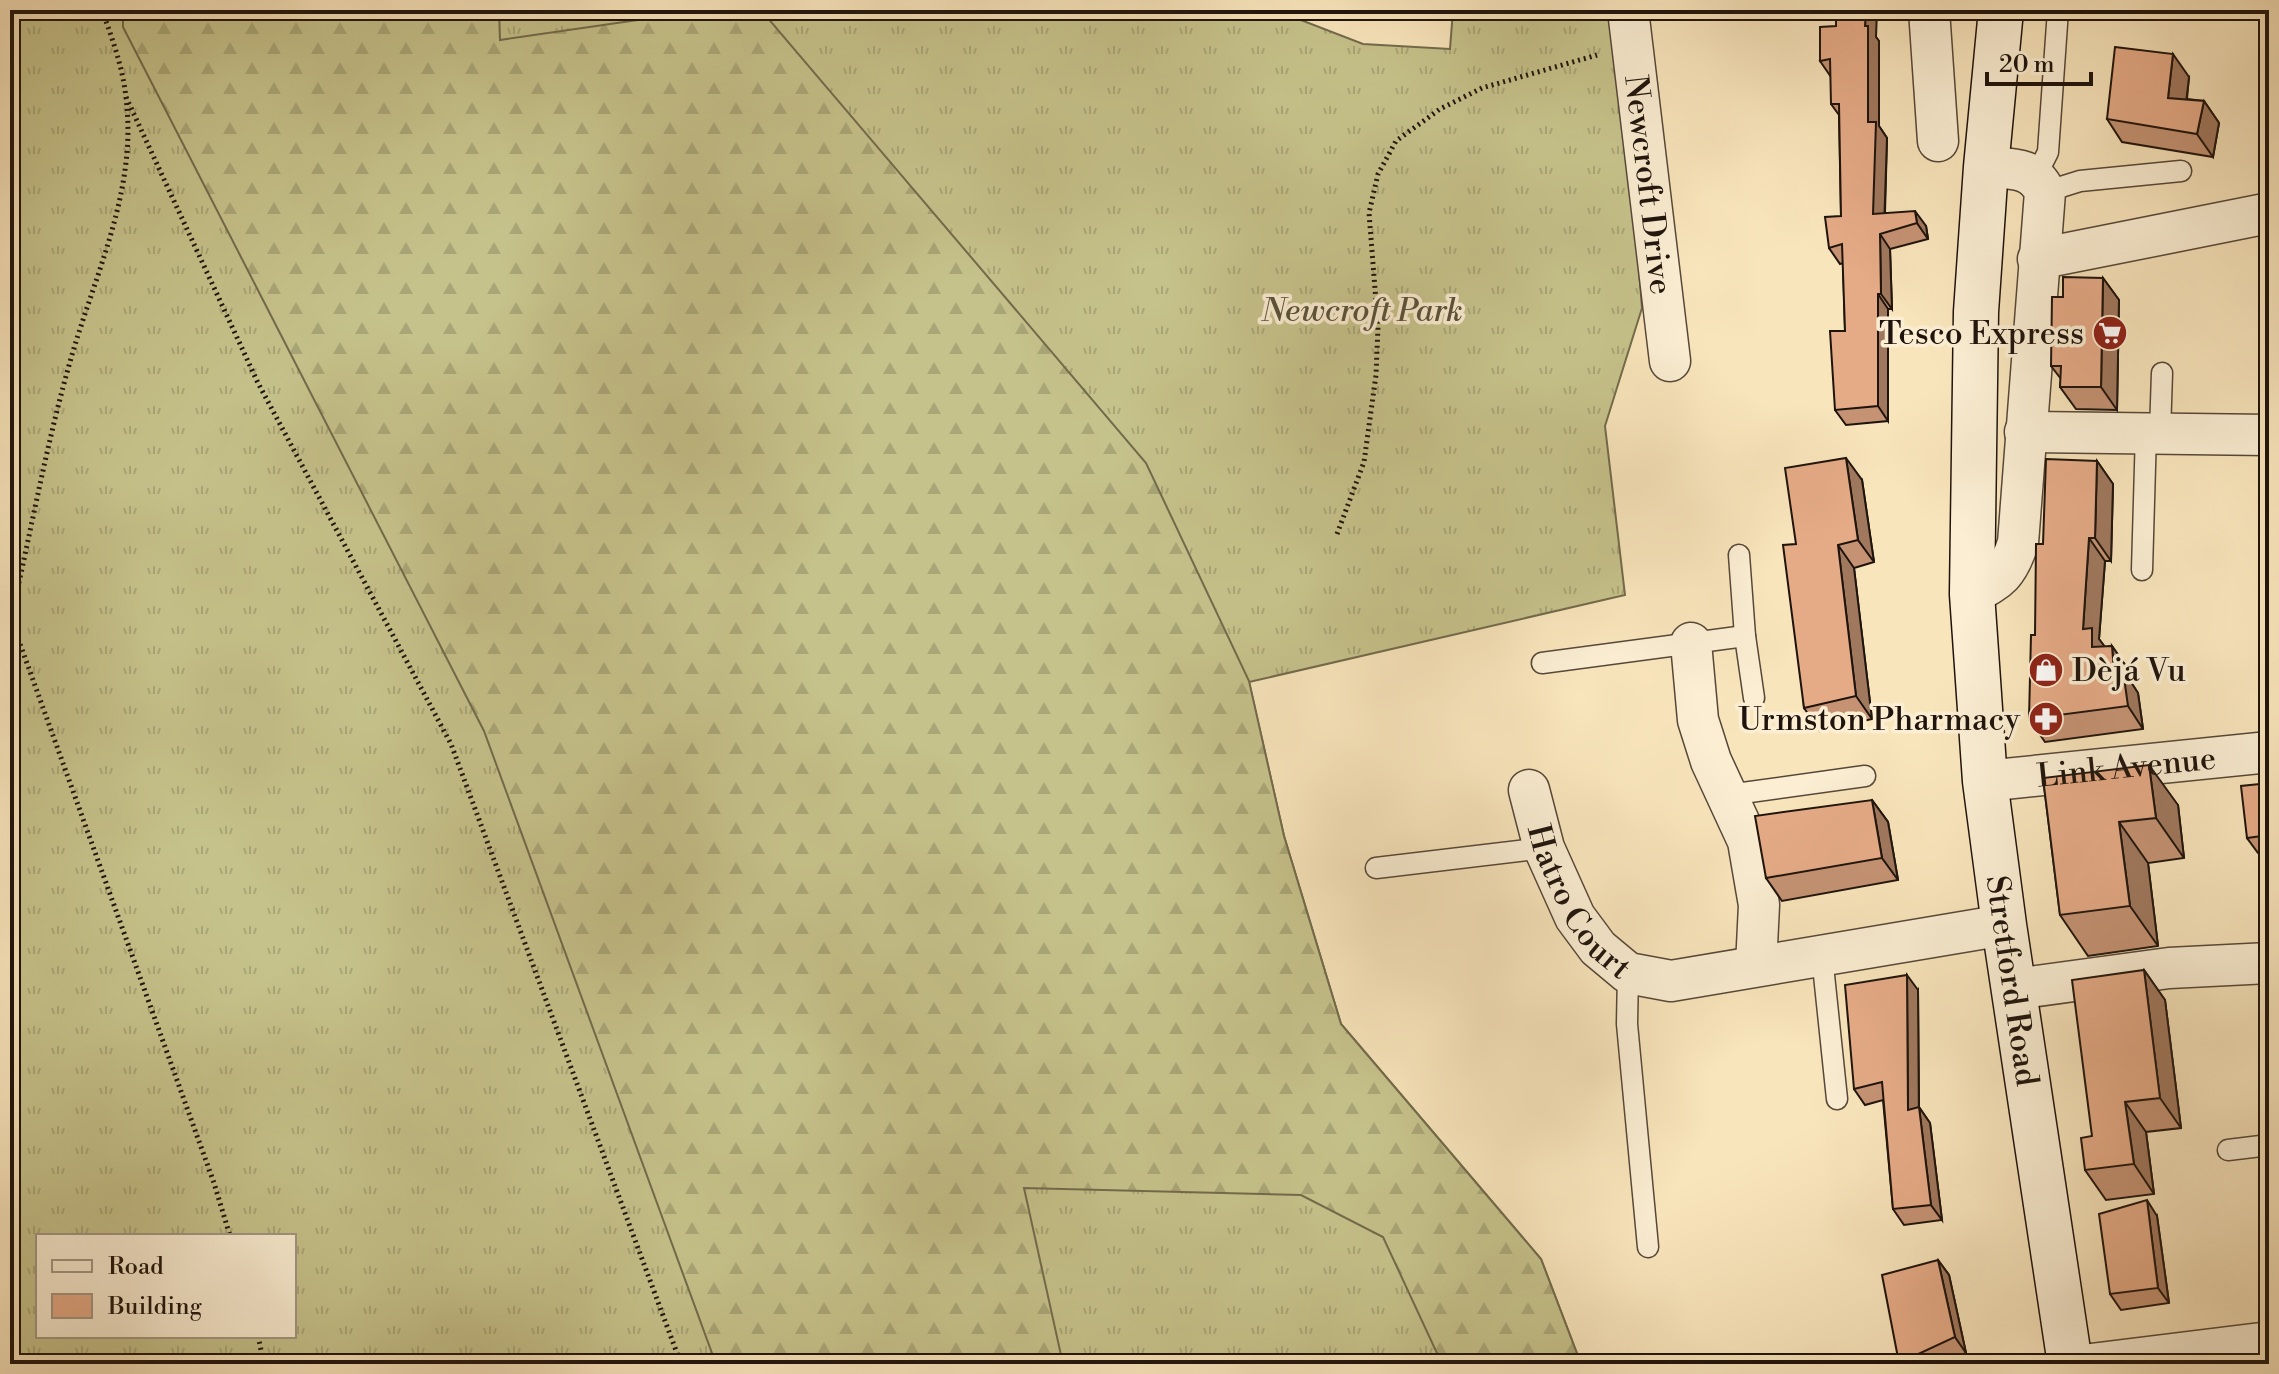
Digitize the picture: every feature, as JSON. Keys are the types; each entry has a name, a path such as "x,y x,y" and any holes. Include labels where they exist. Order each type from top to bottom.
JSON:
{"main road":[{"name":"Stretford Road","path":"2001,10 1986,167 1970,218 1976,312 1972,594 1985,781 2070,1364"}],"street":[{"path":"1929,10 1938,141"},
{"name":"Newcroft Drive","path":"1631,29 1670,361"},
{"path":"1972,594 2000,580 2011,564 2018,543 2038,259 2040,184 2025,170 1986,167"},
{"path":"2038,259 2269,213"},
{"path":"2025,432 2269,435"},
{"path":"1691,643 1698,720 1711,761 1748,841 1759,905 1756,966"},
{"name":"Link Avenue","path":"1985,781 2269,752"},
{"name":"Hatro Court","path":"1529,790 1544,848 1575,917 1598,948 1628,973 1671,981 2004,925"},
{"path":"2015,989 2169,968 2269,963"},
{"path":"2091,1364 2259,1350"}],"lane":[{"path":"2058,10 2048,152 2040,184 2181,171"},
{"path":"2142,570 2153,432 2162,373"},
{"path":"1739,555 1745,636 1754,698"},
{"path":"1542,663 1745,636"},
{"path":"1728,795 1865,776"},
{"path":"1376,868 1544,848"},
{"path":"1822,956 1837,1099"},
{"path":"1628,973 1627,1024 1648,1247"},
{"path":"2228,1150 2269,1145"}],"path":[{"path":"102,10 115,45 126,97 128,142 119,209 67,370 10,618 214,1183 229,1234"},
{"path":"1337,534 1364,462 1376,375 1378,327 1369,213 1378,174 1396,141 1440,109 1482,88 1631,29"},
{"path":"126,97 258,383 451,744 681,1364"},
{"path":"258,1338 264,1364"}],"green space":[{"name":"Newcroft Park","path":"10,10 1275,10 1363,44 1450,49 1453,10 1608,10 1642,308 1605,426 1625,595 1249,682 1284,836 1341,1024 1541,1259 1581,1364 10,1364"},
{"path":"123,10 499,10 500,40 707,10 761,10 1146,463 1249,681 1284,836 1341,1024 1541,1259 1581,1364 1442,1364 1383,1237 1301,1195 1024,1188 1063,1364 716,1364 484,731 123,27"}],"building":[{"path":"1836,10 1866,10 1868,122 1876,122 1873,214 1915,211 1917,223 1880,234 1878,406 1835,410 1830,331 1845,331 1842,244 1829,248 1825,217 1841,216 1839,104 1831,104 1830,59 1820,61 1820,27 1836,26"},
{"path":"2115,47 2173,54 2168,98 2204,101 2197,134 2107,119"},
{"path":"2063,277 2103,278 2101,387 2060,387 2061,366 2051,366 2052,297 2063,297"},
{"path":"1846,458 1858,540 1838,545 1856,696 1804,708 1783,545 1796,544 1785,468"},
{"path":"2046,459 2097,461 2095,538 2089,538 2083,629 2092,628 2092,647 2112,646 2114,672 2123,670 2128,706 2029,719 2031,635 2035,635 2036,544 2043,544"},
{"path":"2149,765 2156,818 2119,822 2130,906 2060,915 2043,778"},
{"path":"2269,783 2269,835 2247,838 2241,786"},
{"path":"1872,800 1882,858 1766,878 1755,816"},
{"path":"2144,970 2160,1098 2125,1102 2134,1164 2085,1170 2081,1138 2092,1136 2072,980"},
{"path":"1907,975 1908,1110 1919,1107 1931,1205 1893,1209 1882,1082 1854,1089 1845,985"},
{"path":"2147,1200 2158,1288 2110,1294 2099,1214"},
{"path":"2269,1236 2269,1278 2265,1278 2260,1237"},
{"path":"1938,1260 1955,1337 1899,1363 1882,1275"}],"place":[{"name":"Tesco Express","path":"2110,333"},
{"name":"Dèjá Vu","path":"2046,670"},
{"name":"Urmston Pharmacy","path":"2046,719"}]}
